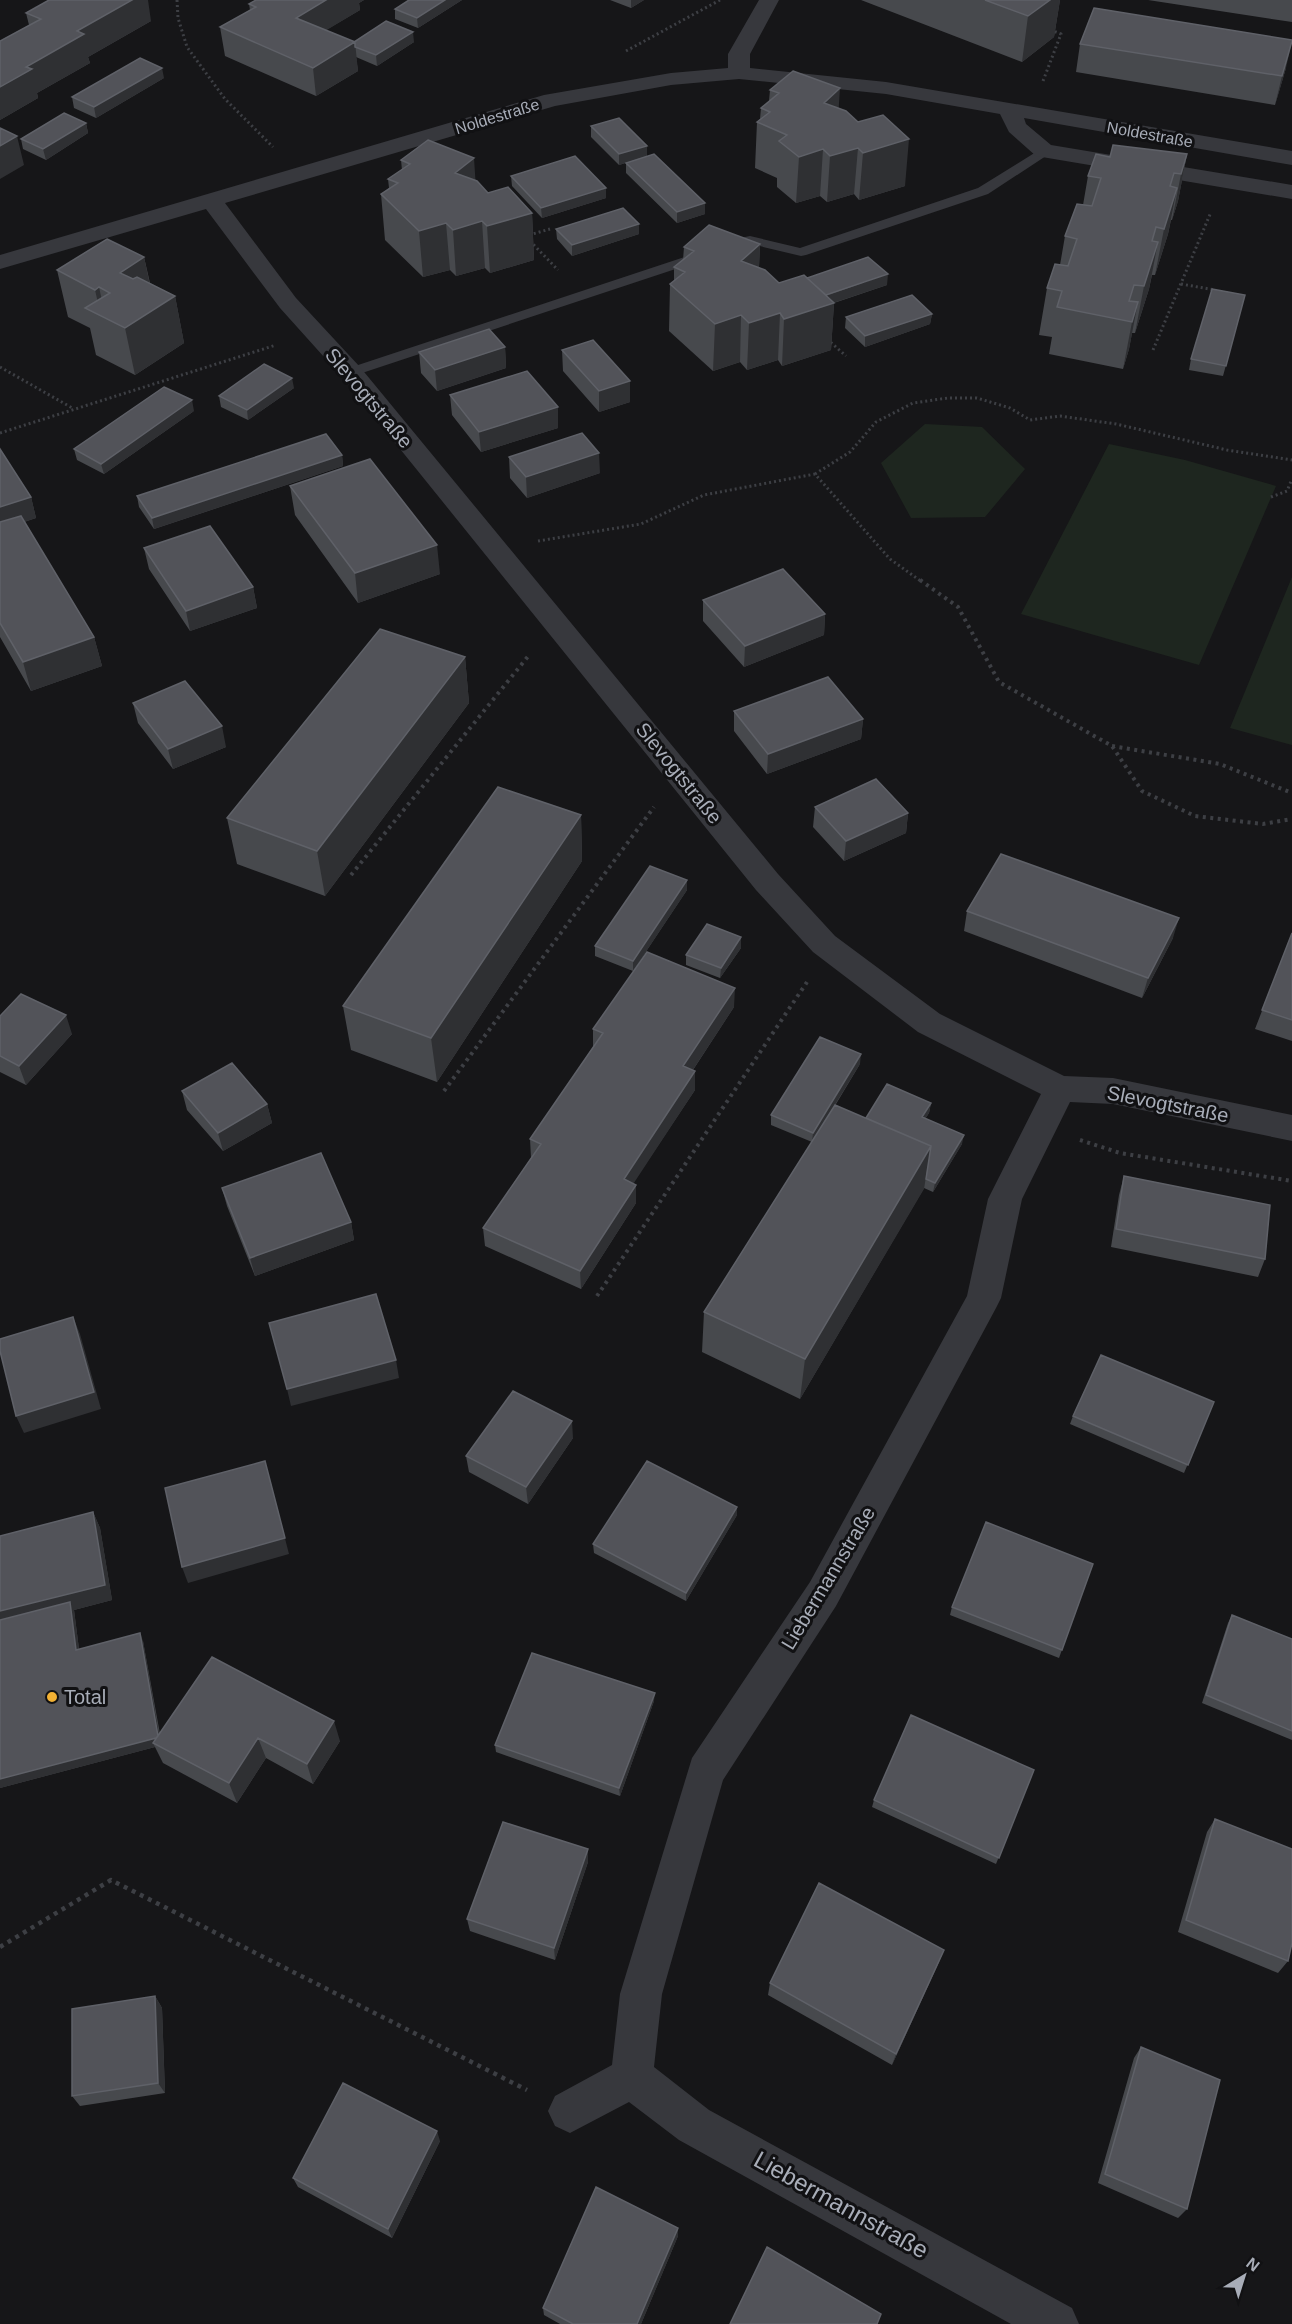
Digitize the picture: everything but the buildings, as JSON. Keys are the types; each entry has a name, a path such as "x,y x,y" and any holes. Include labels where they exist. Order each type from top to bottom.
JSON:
{"street":[{"path":"739,73 739,54 769,0"},
{"name":"Noldestraße","path":"0,262 552,100 671,79 739,73 886,88 1292,158"},
{"path":"1019,111 1017,127 1044,151"},
{"name":"Noldestraße","path":"1044,151 1292,192"},
{"name":"Slevogtstraße","path":"212,201 288,303 351,372 766,882 824,944 929,1023 1060,1089 1113,1091 1292,1128"},
{"name":"Liebermannstraße","path":"1056,2324 694,2125 632,2077 641,1994 706,1772 823,1594 984,1299 1005,1199 1060,1089"},
{"path":"570,2111 632,2077"}],"lane":[{"path":"351,372 750,240 801,252 983,192 1044,151"}],"path":[{"path":"177,0 178,18 187,47 225,99 301,175"},
{"path":"1019,111 1061,34 1042,26"},
{"path":"1153,350 1224,181"},
{"path":"550,229 525,237 558,270 562,302"},
{"path":"1181,284 1224,292"},
{"path":"0,433 314,333"},
{"path":"821,333 846,356"},
{"path":"0,367 75,409"},
{"path":"499,552 541,540 641,524 704,495 814,474 850,452 876,422 913,403 948,398 976,399 1010,408 1030,420 1060,416 1116,424 1227,450 1292,460"},
{"path":"814,474 890,559 958,607 999,682 1112,746 1220,764 1292,794"},
{"path":"1271,497 1287,491 1292,479"},
{"path":"351,875 536,647"},
{"path":"1112,746 1142,791 1195,816 1263,824 1292,819"},
{"path":"444,1091 658,801"},
{"path":"597,1296 808,980"},
{"path":"0,1947 111,1880 570,2111"}],"shaded area":[{"path":"925,424 982,427 1025,469 985,517 911,518 881,463"},
{"path":"1109,444 1185,460 1276,486 1199,665 1021,614"},
{"path":"1292,577 1292,745 1230,728"}],"place":[{"name":"Total","path":"52,1697"}]}
